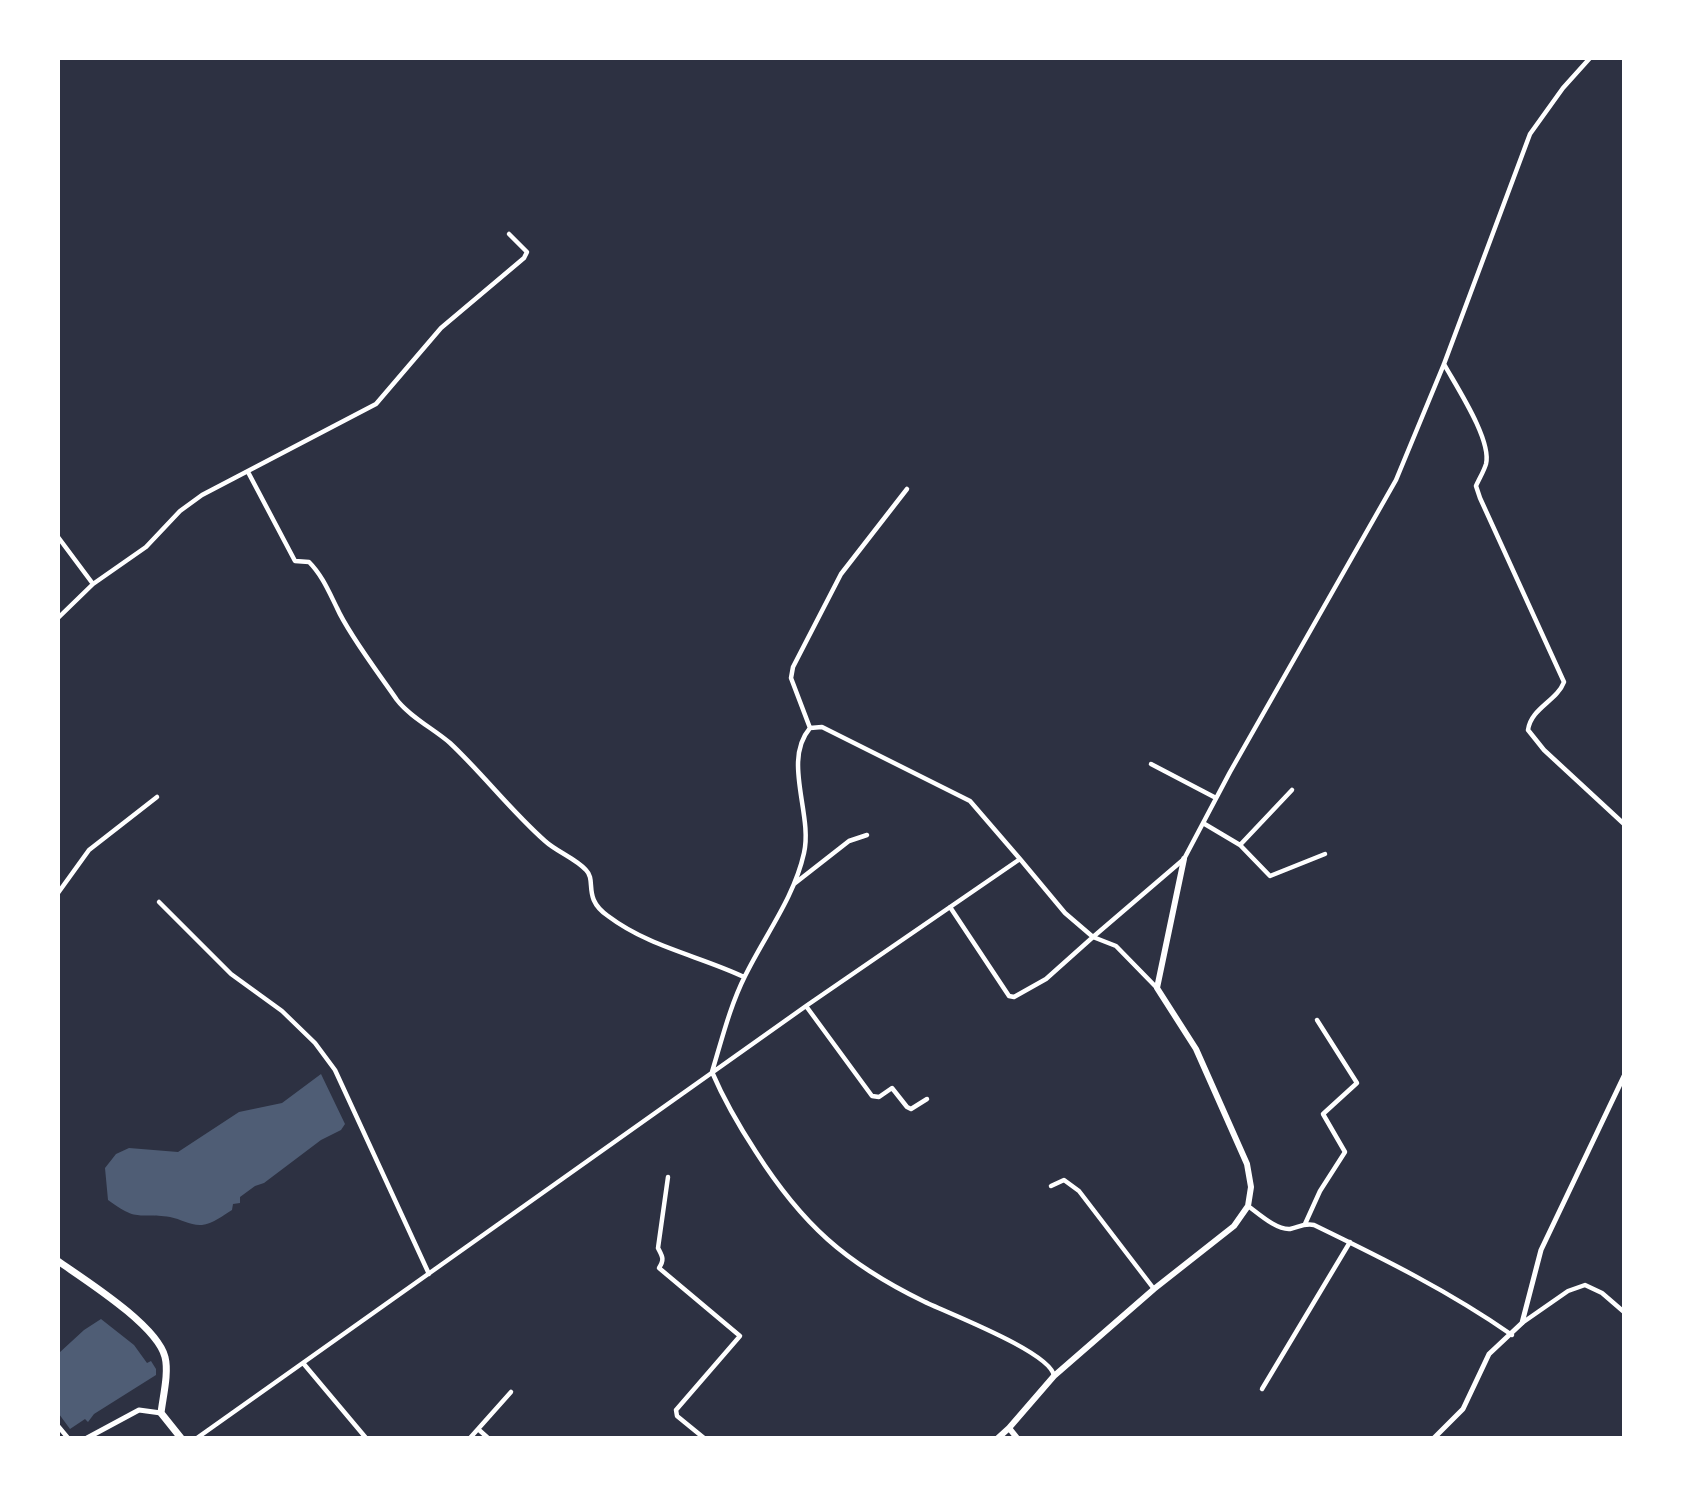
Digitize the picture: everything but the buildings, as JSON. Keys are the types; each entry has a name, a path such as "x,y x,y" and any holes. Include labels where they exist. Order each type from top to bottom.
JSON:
{"main road":[{"path":"998,1437 1010,1428 1054,1376 1154,1289 1234,1226 1248,1206 1251,1187 1247,1164 1196,1049 1157,988 1184,859"},
{"path":"58,1261 135,1317 152,1336 165,1356 161,1413 181,1437"},
{"path":"1010,1428 1017,1437"}],"street":[{"path":"950,908 1009,996 1014,998 1046,979 1184,859 1216,798 1396,480 1444,364 1530,134 1563,88 1590,58"},
{"path":"58,618 93,584 147,547 180,511 202,495 376,404 441,328 524,258 527,252 509,234"},
{"path":"1444,364 1475,419 1486,453 1486,463 1476,486 1480,498 1564,682 1560,691 1529,721 1528,730 1544,750 1623,824"},
{"path":"248,472 295,561 309,562 316,568 337,609 399,702 450,744 546,842 584,868 591,878 590,892 594,903 607,916 648,939 688,957 716,963 744,978"},
{"path":"810,728 791,678 793,667 841,574 906,489"},
{"path":"58,537 93,584"},
{"path":"1054,1376 1051,1366 1029,1351 892,1286 825,1239 782,1192 738,1124 712,1072 728,1016 744,978 794,884 805,851 799,765 802,738 810,728 822,727 970,801 1065,913 1093,937 1116,946 1157,988"},
{"path":"1151,764 1216,798"},
{"path":"1240,844 1292,790"},
{"path":"58,893 89,850 157,797"},
{"path":"1203,823 1240,844 1270,876 1325,854"},
{"path":"794,884 849,841 867,835"},
{"path":"196,1437 303,1364 806,1006 1020,859"},
{"path":"159,903 231,974 282,1011 315,1043 335,1070 429,1274"},
{"path":"806,1006 872,1096 879,1096 892,1088 911,1109 927,1099"},
{"path":"1305,1224 1320,1191 1345,1152 1323,1114 1357,1083 1317,1020"},
{"path":"1522,1323 1541,1250 1623,1076"},
{"path":"668,1177 658,1248 662,1253 660,1269 740,1336 676,1410 678,1416 704,1437"},
{"path":"1051,1186 1064,1180 1079,1191 1154,1289"},
{"path":"1248,1206 1280,1227 1288,1229 1305,1224 1350,1242 1464,1302 1512,1335"},
{"path":"1262,1389 1350,1242"},
{"path":"1434,1437 1463,1409 1489,1354 1512,1335 1522,1323 1568,1291 1585,1285 1602,1293 1623,1312"},
{"path":"303,1364 366,1437"},
{"path":"470,1437 511,1392"},
{"path":"87,1437 139,1410 161,1413"},
{"path":"58,1426 68,1437"},
{"path":"478,1429 488,1437"}],"water":[{"path":"321,1074 345,1124 341,1130 321,1140 264,1183 255,1186 240,1197 240,1203 233,1204 232,1210 218,1219 198,1225 170,1217 133,1214 108,1200 105,1168 116,1154 129,1148 178,1152 239,1112 282,1103"},
{"path":"101,1319 134,1345 147,1363 151,1361 156,1369 156,1375 94,1414 88,1422 85,1419 70,1429 59,1414 59,1353 84,1330"}]}
